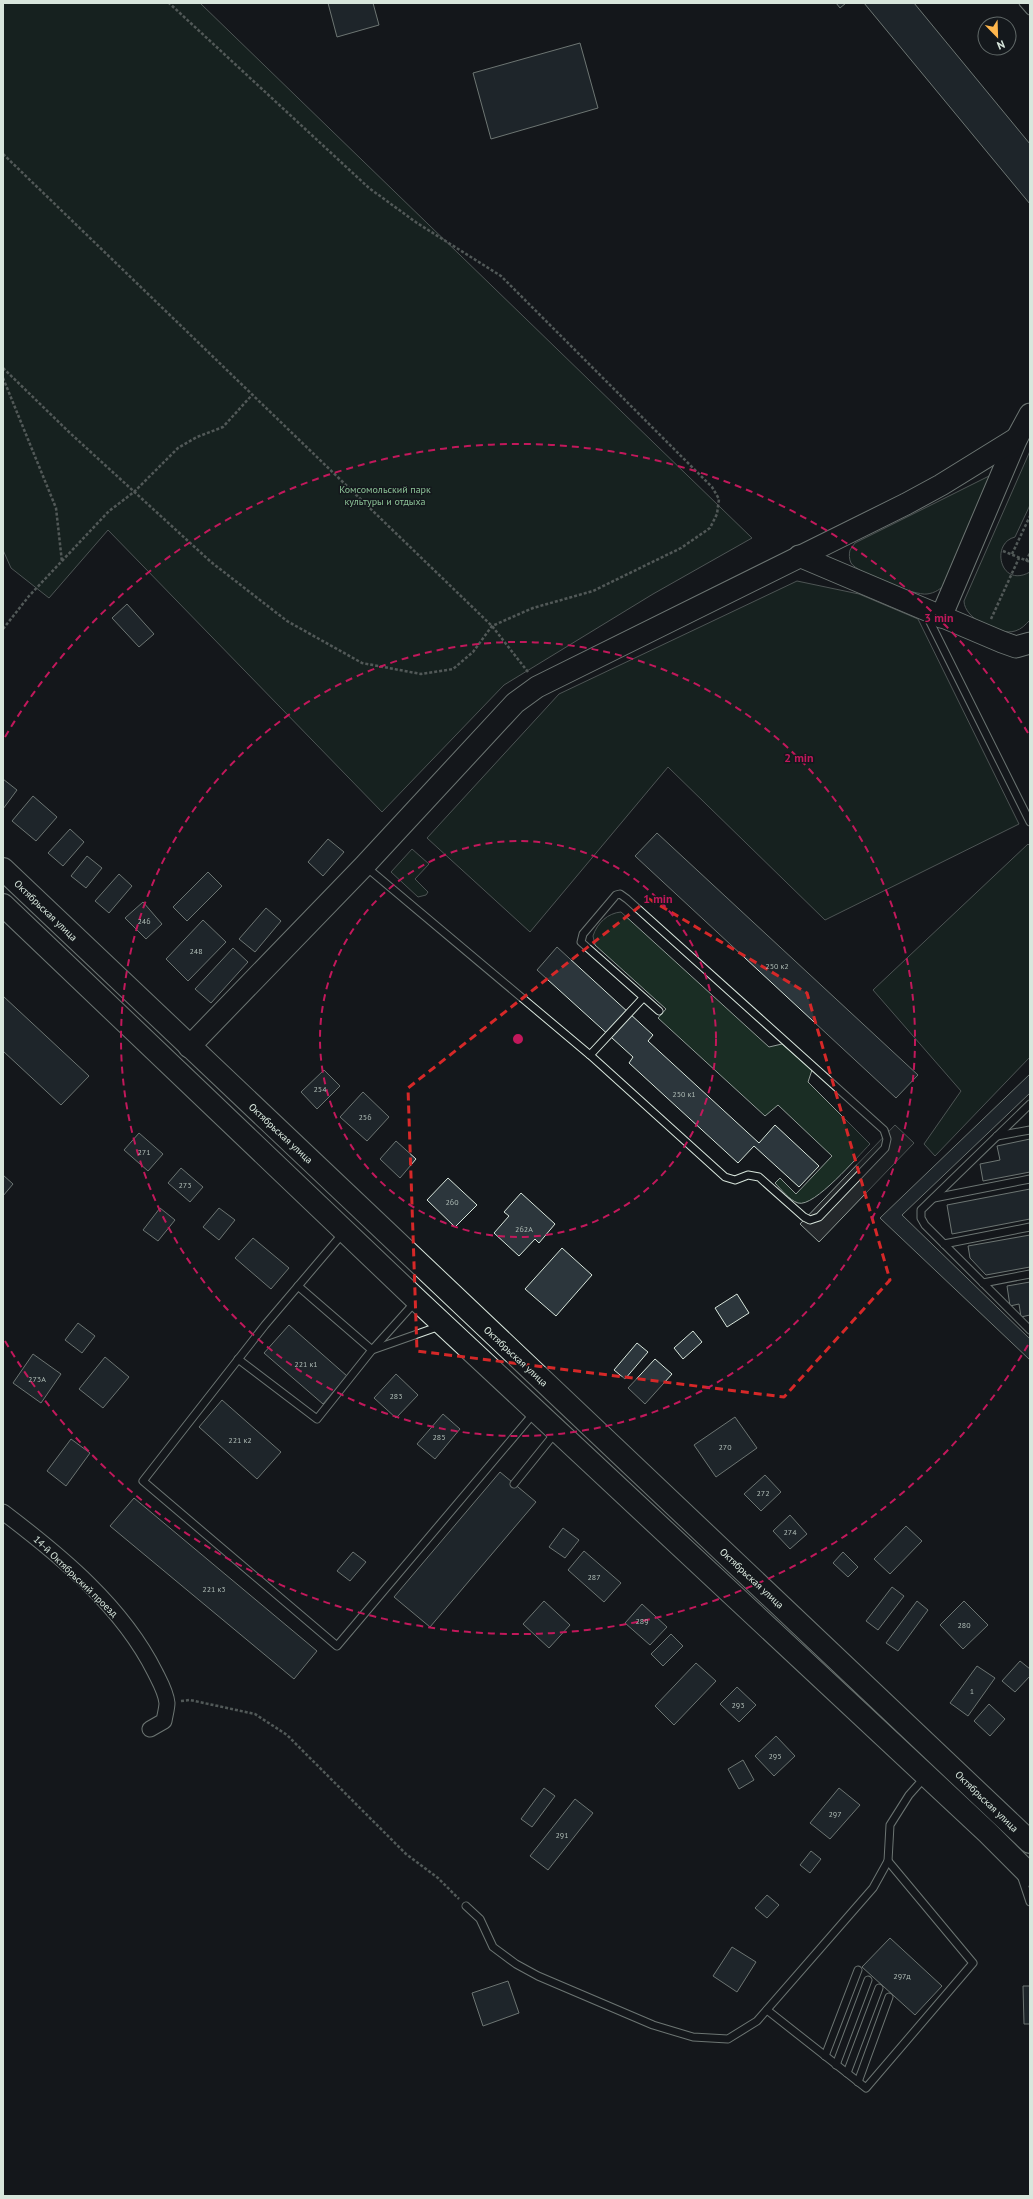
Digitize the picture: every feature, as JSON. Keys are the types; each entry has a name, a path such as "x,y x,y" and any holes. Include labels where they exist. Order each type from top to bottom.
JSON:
{"main road":[{"name":"Октябрьская улица","path":"3,869 189,1047 1030,1842"},
{"path":"3,905 346,1230 417,1300 1023,1868"},
{"path":"172,1066 189,1047"}],"street":[{"path":"933,614 1017,438 1030,414"},
{"path":"189,1047 364,866 515,703 537,687 941,485 1017,438"},
{"path":"799,556 933,614 1016,647 1030,643"},
{"name":"14-й Октябрьский проезд","path":"3,1512 42,1541 112,1607 131,1632 151,1664 164,1690 167,1704"},
{"path":"150,1729 164,1721 167,1704"}],"lane":[{"path":"1024,3 1030,11"},
{"path":"933,614 1030,822"},
{"path":"364,866 590,1055 725,1177 735,1180 748,1175 760,1177 808,1219 819,1218 885,1148 887,1139 884,1130 620,894 613,898 583,934 581,940 585,946 659,1011"},
{"path":"590,1055 643,998"},
{"path":"1030,1104 921,1210 921,1218 924,1225 1027,1323 1030,1330"},
{"path":"997,1136 1030,1130"},
{"path":"933,1198 1030,1179"},
{"path":"944,1244 1030,1228"},
{"path":"346,1230 238,1359 143,1481 337,1646 535,1411"},
{"path":"984,1283 1030,1274"},
{"path":"298,1286 372,1350"},
{"path":"238,1359 317,1419 372,1350 417,1300"},
{"path":"372,1350 444,1325"},
{"path":"514,1484 557,1431"},
{"path":"466,1906 480,1920 493,1947 516,1964 538,1976 653,2025 692,2037 728,2039 757,2021 873,1888 888,1861 890,1825 909,1795 926,1776"},
{"path":"767,2010 866,2088 973,1963 888,1861"},
{"path":"1023,1868 1030,1902"},
{"path":"825,2056 858,1970"},
{"path":"836,2065 868,1980"},
{"path":"847,2073 879,1988"},
{"path":"858,2082 889,1997"}],"path":[{"path":"3,368 70,433 211,562 287,621 362,663 421,674 453,669 473,652 492,626 533,608 592,591 681,548 710,528 717,514 719,499 712,487 501,276 417,223 369,188 169,3"},
{"path":"3,154 492,626 527,670 537,687"},
{"path":"3,378 56,508 62,562"},
{"path":"3,629 29,596 109,511 134,492 178,448 197,437 223,427 252,395"},
{"path":"1012,554 1030,516"},
{"path":"1003,551 1030,562"},
{"path":"1026,561 1030,553"},
{"path":"989,623 1019,558"},
{"path":"167,1704 190,1700 255,1714 287,1735 406,1854 438,1878 466,1906"}],"highlighted area":[{"path":"649,899 807,993 890,1280 784,1397 417,1351 408,1088"}],"green space":[{"name":"Комсомольский парк культуры и отдыха","path":"3,3 200,3 752,538 653,594 504,685 382,812 108,530 49,598 11,568 3,550"},
{"path":"1030,451 1030,505 1015,537 1007,541 1003,547 1001,555 1005,570 1011,575 1020,576 1030,572 1030,620 1023,627 1015,631 1001,631 984,625 976,620 966,608 964,601"},
{"path":"989,476 991,478 946,583 938,590 933,593 921,594 899,588 875,578 855,567 851,563 850,550 855,543"},
{"path":"797,581 859,594 918,619 1019,824 825,920 668,767 530,932 427,838 559,694"},
{"path":"1028,844 1030,846 1030,1057 935,1156 924,1144 961,1091 873,990"},
{"path":"412,849 429,864 415,879 428,892 426,895 418,897 391,872"},
{"path":"621,912 769,1047 782,1044 812,1070 808,1082 870,1144 836,1180 814,1198 805,1202 795,1202 775,1183 780,1178 796,1194 832,1156 778,1105 765,1116 658,1018 666,1009 595,945 593,936 600,923 612,914"}],"shaded area":[{"path":"895,1125 914,1143 819,1242 800,1224"}],"building":[{"path":"328,3 373,3 379,25 337,37"},
{"path":"836,3 846,3 840,8"},
{"path":"864,3 914,3 1030,144 1030,204"},
{"path":"580,43 598,108 491,139 473,73"},
{"path":"127,604 154,634 139,647 112,618"},
{"path":"3,779 17,790 3,809"},
{"path":"33,796 57,817 36,841 12,821"},
{"path":"70,829 84,842 63,866 48,853"},
{"path":"657,833 918,1075 896,1098 635,856"},
{"path":"328,839 344,852 323,876 308,862"},
{"path":"87,856 102,868 86,888 71,876"},
{"path":"208,872 222,886 187,921 173,907"},
{"path":"119,874 132,886 109,913 95,901"},
{"path":"143,902 162,924 146,939 125,918"},
{"path":"266,908 281,921 255,952 239,939"},
{"path":"203,920 226,942 188,981 166,959"},
{"path":"557,947 653,1035 648,1041 759,1143 775,1125 819,1166 799,1187 754,1146 738,1163 629,1063 633,1057 537,970"},
{"path":"233,948 248,962 211,1003 195,989"},
{"path":"3,996 89,1076 61,1105 3,1051"},
{"path":"324,1070 340,1086 317,1109 301,1092"},
{"path":"1030,1074 1030,1093 902,1215 1030,1339 1030,1360 880,1218"},
{"path":"363,1092 389,1117 367,1141 340,1117"},
{"path":"139,1133 163,1154 148,1171 124,1150"},
{"path":"1030,1139 1030,1172 983,1181 980,1164 1000,1160 997,1146"},
{"path":"396,1141 416,1159 400,1178 380,1159"},
{"path":"181,1168 203,1187 190,1202 168,1183"},
{"path":"3,1175 13,1184 3,1196"},
{"path":"448,1178 477,1205 455,1227 427,1200"},
{"path":"1030,1189 1030,1219 952,1234 947,1205"},
{"path":"521,1193 555,1224 539,1243 535,1239 519,1256 494,1233 509,1216 504,1212"},
{"path":"160,1208 175,1220 158,1241 143,1230"},
{"path":"219,1208 235,1220 219,1240 203,1227"},
{"path":"1030,1235 1030,1267 986,1275 970,1258 968,1246"},
{"path":"253,1238 289,1268 271,1289 235,1258"},
{"path":"562,1248 592,1275 556,1316 525,1289"},
{"path":"1030,1282 1030,1315 1021,1317 1019,1304 1010,1306 1007,1286"},
{"path":"737,1294 749,1313 727,1327 715,1308"},
{"path":"78,1323 95,1336 82,1353 65,1340"},
{"path":"289,1325 347,1376 323,1404 264,1353"},
{"path":"693,1331 702,1342 683,1359 674,1348"},
{"path":"637,1343 648,1352 625,1379 614,1370"},
{"path":"33,1354 61,1374 41,1403 13,1383"},
{"path":"105,1357 129,1377 103,1408 79,1389"},
{"path":"655,1359 672,1374 645,1404 628,1388"},
{"path":"396,1374 418,1395 396,1418 374,1398"},
{"path":"222,1400 281,1452 257,1479 199,1427"},
{"path":"443,1414 460,1429 435,1459 417,1444"},
{"path":"735,1417 757,1448 716,1477 694,1445"},
{"path":"71,1439 90,1453 66,1486 47,1471"},
{"path":"500,1472 536,1502 430,1627 394,1597"},
{"path":"765,1475 781,1492 761,1511 744,1494"},
{"path":"134,1498 317,1651 294,1679 110,1526"},
{"path":"790,1515 807,1534 790,1549 773,1531"},
{"path":"906,1526 922,1541 890,1574 874,1559"},
{"path":"563,1528 579,1540 565,1558 549,1547"},
{"path":"584,1551 621,1583 604,1602 568,1570"},
{"path":"353,1552 366,1562 350,1581 337,1571"},
{"path":"843,1552 858,1567 848,1577 833,1563"},
{"path":"892,1587 904,1596 878,1630 866,1621"},
{"path":"544,1601 570,1625 549,1648 523,1624"},
{"path":"917,1601 928,1610 898,1651 886,1643"},
{"path":"964,1601 988,1625 963,1649 940,1625"},
{"path":"642,1604 667,1627 650,1645 625,1623"},
{"path":"671,1634 683,1646 663,1666 651,1654"},
{"path":"1020,1661 1030,1669 1030,1676 1015,1692 1002,1681"},
{"path":"696,1663 716,1681 674,1725 655,1706"},
{"path":"977,1666 995,1678 968,1716 950,1703"},
{"path":"737,1687 756,1705 739,1722 720,1704"},
{"path":"989,1704 1005,1719 990,1736 974,1721"},
{"path":"776,1736 795,1756 774,1776 755,1756"},
{"path":"743,1760 754,1780 739,1789 728,1769"},
{"path":"544,1788 555,1796 532,1827 521,1819"},
{"path":"839,1788 860,1805 830,1839 810,1823"},
{"path":"575,1799 593,1813 548,1870 530,1856"},
{"path":"811,1851 821,1859 810,1873 800,1865"},
{"path":"767,1895 779,1905 767,1918 755,1908"},
{"path":"890,1938 942,1986 915,2015 862,1967"},
{"path":"732,1947 756,1962 737,1992 713,1976"},
{"path":"508,1981 519,2013 483,2026 472,1993"},
{"path":"1023,1986 1030,1986 1030,2024 1024,2024"}]}
